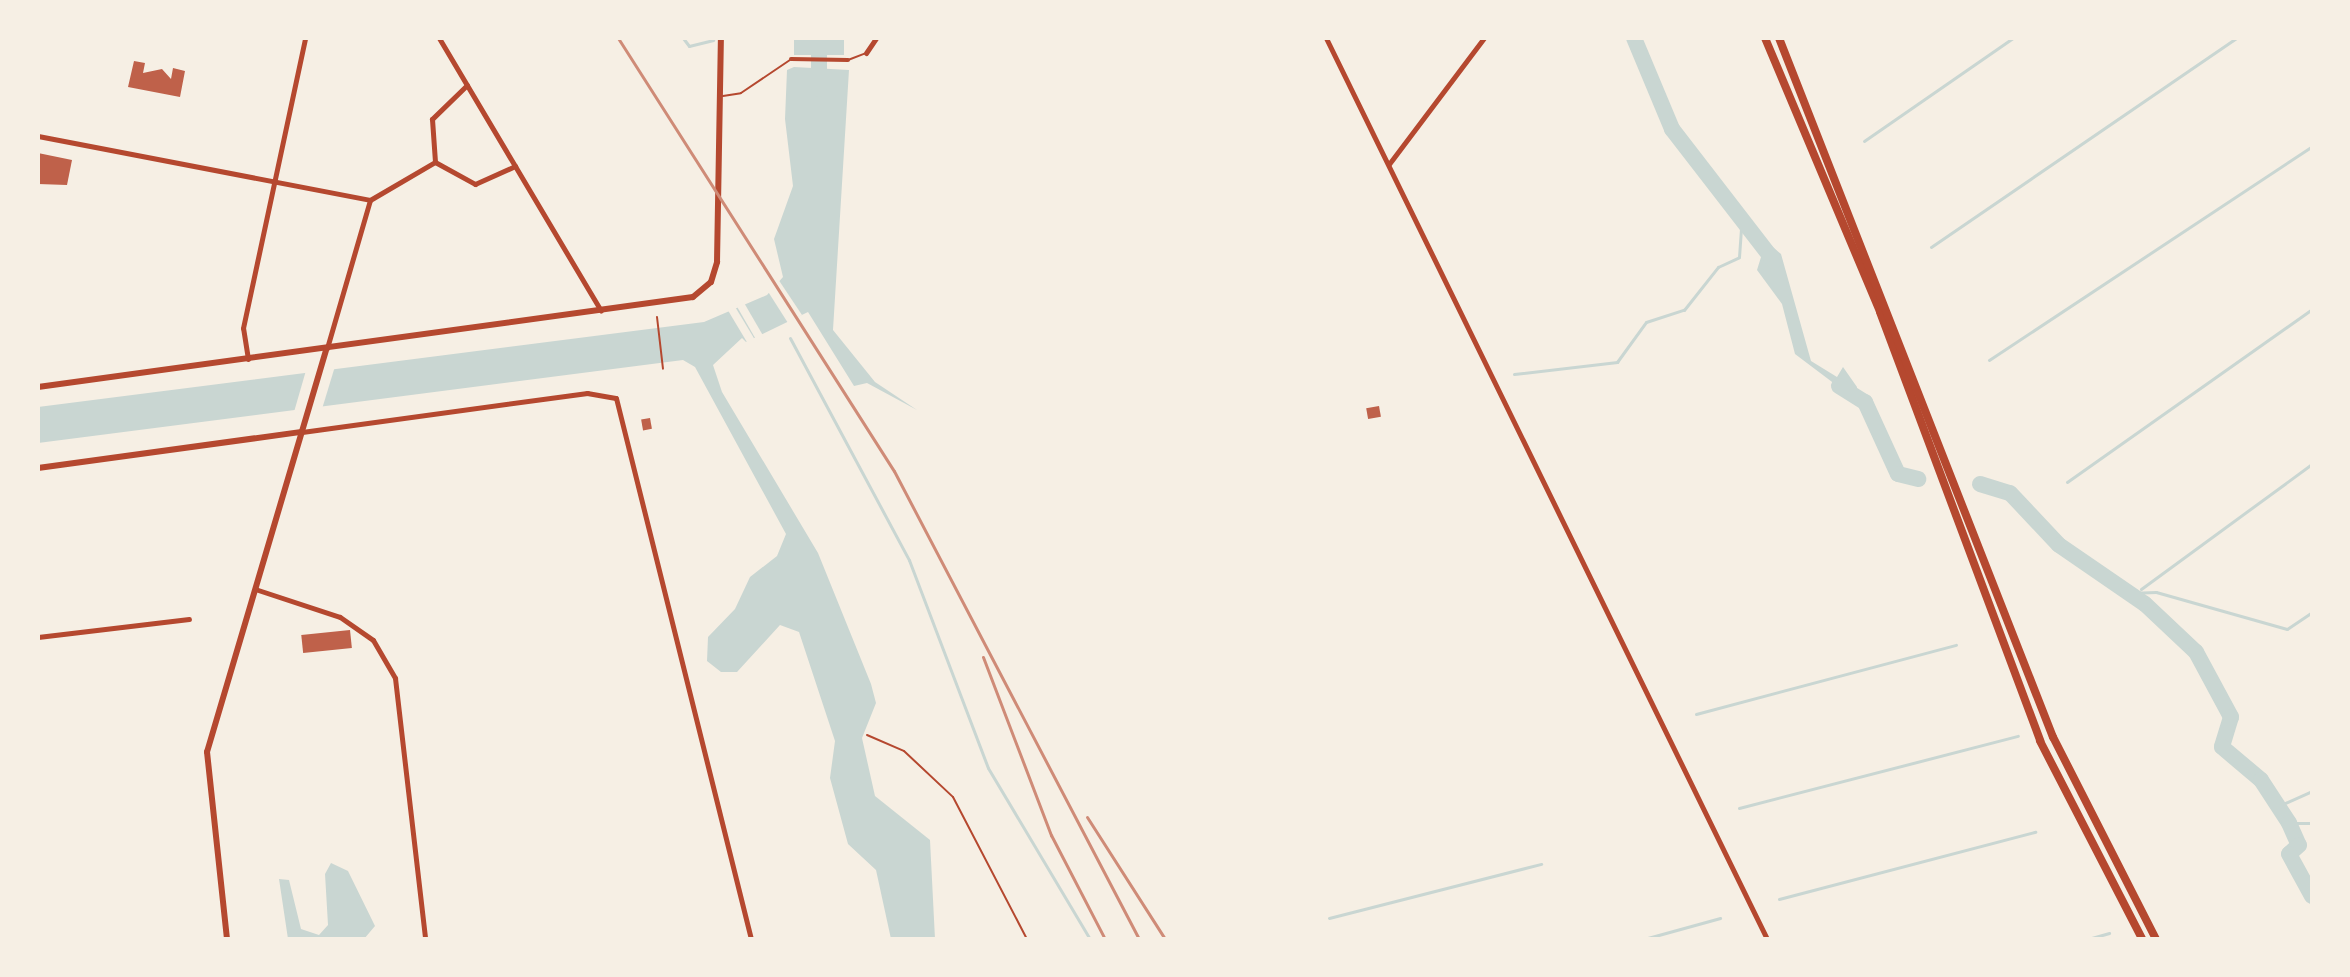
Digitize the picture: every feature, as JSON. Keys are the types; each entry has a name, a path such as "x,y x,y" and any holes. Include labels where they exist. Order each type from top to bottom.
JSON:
{"main road":[{"path":"1765,38 1880,312 2075,815 2142,939"},
{"path":"1779,38 2087,808 2156,939"}],"street":[{"path":"248,359 243,328 305,38"},
{"path":"439,38 601,312"},
{"path":"38,387 679,301 703,290 716,271 721,210 721,38"},
{"path":"866,53 876,38"},
{"path":"1326,38 1767,939"},
{"path":"1389,164 1484,38"},
{"path":"791,59 848,60"},
{"path":"467,85 432,119 435,162 447,175 475,184 515,166"},
{"path":"38,136 370,200 435,162"},
{"path":"227,939 205,764 370,200"},
{"path":"38,468 587,393 616,398 751,939"},
{"path":"255,589 340,617 373,640 395,678 425,939"},
{"path":"38,637 189,619"},
{"path":"2075,815 2087,808"},
{"path":"2083,831 2095,824"}],"lane":[{"path":"848,60 866,53"},
{"path":"722,96 741,93 791,59"}],"path":[{"path":"657,317 663,369"},
{"path":"867,735 904,751 953,797 1027,939"}],"shaded area":[{"path":"794,38 844,38 844,55 794,55"},
{"path":"794,67 849,70 833,330 875,382 917,410 867,383 854,386 808,312 746,342 742,338 713,365 722,392 818,553 871,684 876,703 862,738 875,796 930,840 935,939 891,939 876,870 848,844 830,778 835,741 799,632 780,625 737,672 721,672 707,661 708,637 735,609 750,577 777,556 786,534 695,367 683,360 38,443 38,407 704,322 767,295 783,277 774,239 793,186 785,119 787,70"},
{"path":"1766,241 1781,254 1811,361 1837,377 1843,367 1857,387 1856,400 1795,354 1782,304 1757,270"},
{"path":"331,863 348,871 375,926 364,939 288,939 279,879 289,880 301,929 319,935 328,925 325,874"}],"pier":[{"path":"778,279 802,315 788,323 767,290"},
{"path":"743,301 764,338 758,342 736,305"},
{"path":"734,305 756,342 749,346 727,309"},
{"path":"336,363 322,409 294,412 307,367"}],"building":[{"path":"134,61 145,63 143,73 162,69 171,79 173,68 185,71 180,97 128,87"},
{"path":"38,153 72,160 67,185 38,184"},
{"path":"1379,406 1381,417 1368,419 1366,408"},
{"path":"650,418 652,429 643,430 641,420"},
{"path":"350,630 352,648 303,653 301,635"}],"waterway":[{"path":"683,38 689,46 713,40"},
{"path":"819,38 819,89"},
{"path":"1634,38 1672,129 1774,261"},
{"path":"1864,141 2013,38"},
{"path":"1931,247 2236,38"},
{"path":"1989,360 2312,146"},
{"path":"1514,374 1617,362 1646,322 1684,310 1718,267 1739,257 1741,225"},
{"path":"2067,482 2312,309"},
{"path":"790,338 909,560 988,768 1090,939"},
{"path":"1839,386 1865,402 1898,474 1918,479"},
{"path":"2141,589 2312,464"},
{"path":"1980,484 2010,493 2059,545 2145,604 2196,652 2231,717 2222,747 2261,780 2289,823 2299,845 2289,854 2312,896"},
{"path":"2128,593 2156,592 2287,629 2312,612"},
{"path":"1696,714 1956,645"},
{"path":"1739,808 2018,736"},
{"path":"2274,808 2312,791"},
{"path":"2289,823 2312,823"},
{"path":"1779,899 2035,832"},
{"path":"1329,918 1541,864"},
{"path":"1644,939 1720,918"},
{"path":"2088,939 2109,933"}],"railway":[{"path":"618,38 894,471 1139,939"},
{"path":"983,657 1051,835 1105,939"},
{"path":"1087,817 1165,939"}]}
